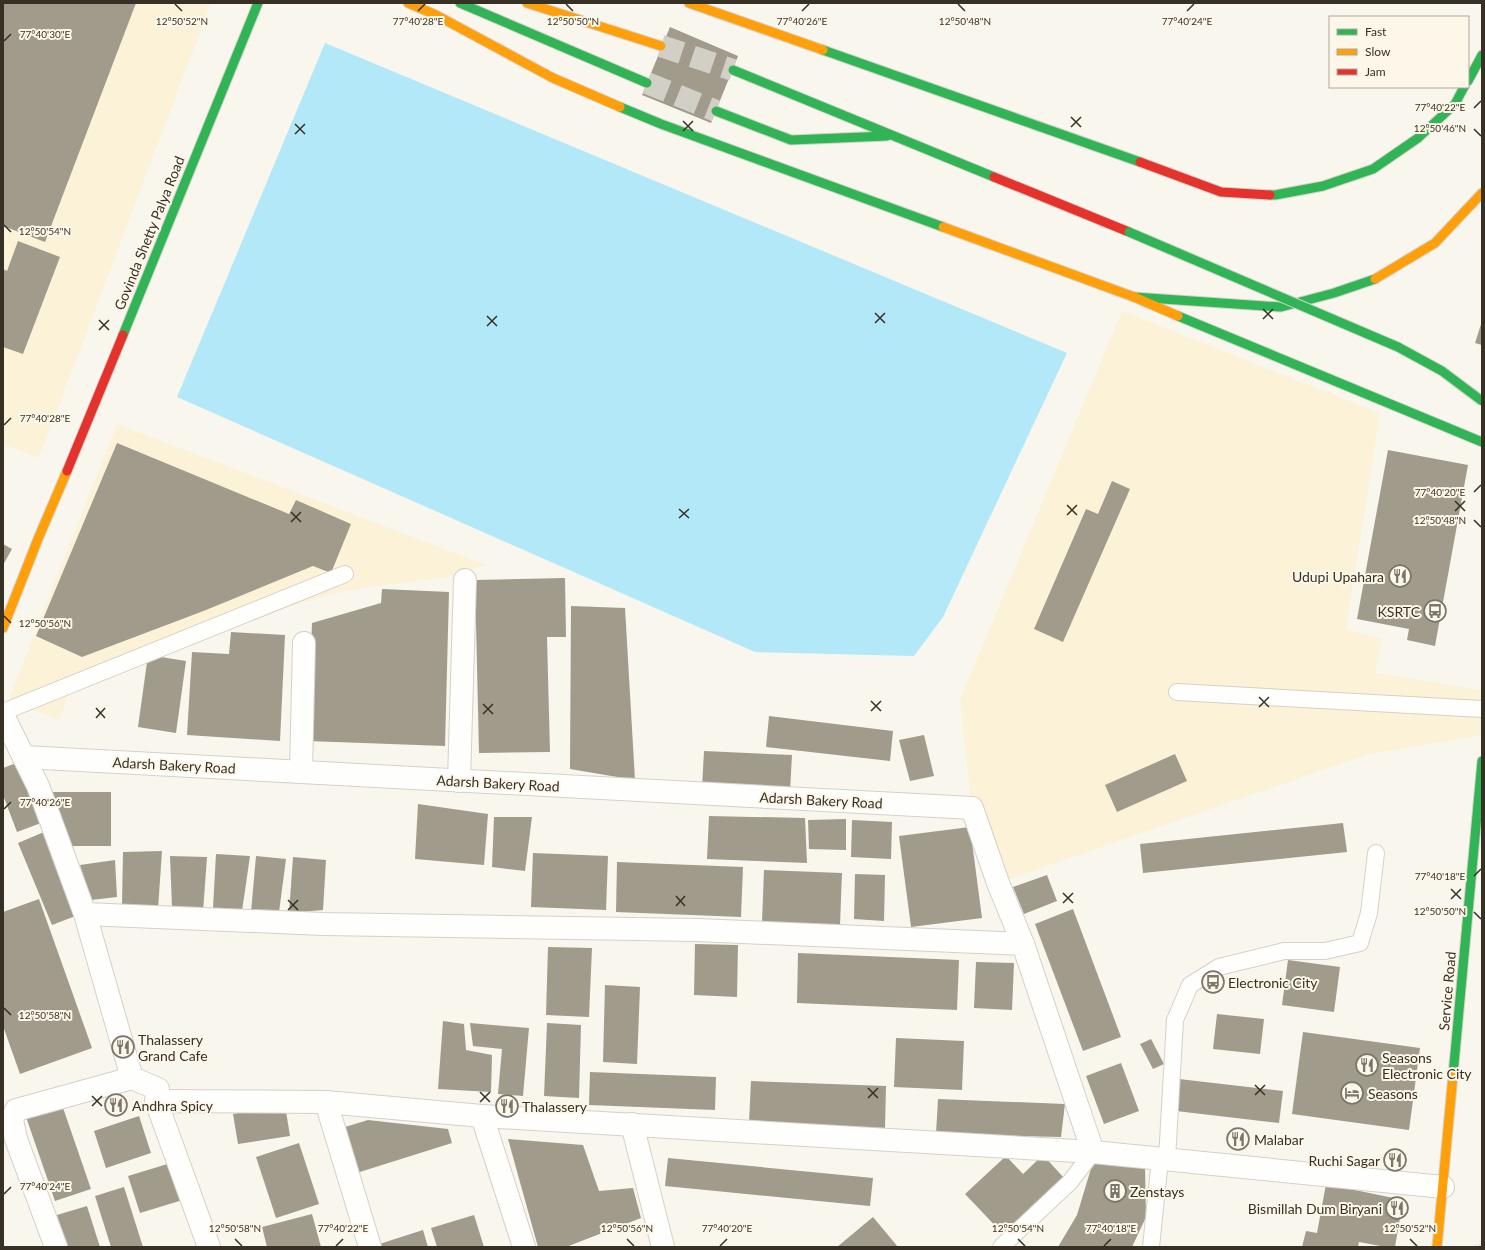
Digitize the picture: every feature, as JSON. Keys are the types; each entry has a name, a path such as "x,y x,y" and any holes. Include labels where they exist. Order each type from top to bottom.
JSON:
{"main road":[{"name":"Govinda Shetty Palya Road","path":"3,628 38,539 90,416 258,3"},
{"path":"408,3 436,16 553,78 661,124 1134,297 1482,442"},
{"path":"460,3 647,83"},
{"path":"526,3 661,46"},
{"path":"689,3 1135,160 1221,192 1275,195 1323,186 1373,169 1418,138 1455,104 1463,88"},
{"path":"1469,79 1482,55"},
{"path":"733,70 1129,232 1369,334 1420,358 1464,386 1482,401"},
{"path":"716,111 791,140 894,135"},
{"path":"1134,297 1281,307 1334,293 1379,278 1435,243 1482,193"},
{"name":"Service Road","path":"1437,1247 1482,762"}],"street":[{"path":"459,781 465,580"},
{"path":"301,772 304,643"},
{"path":"3,713 38,786 85,914 132,1078"},
{"name":"Adarsh Bakery Road","path":"24,757 972,808 998,883 1022,944"},
{"path":"85,914 331,924 697,930 1022,944 1093,1152"},
{"path":"56,1247 16,1138 12,1120 16,1110 132,1078 158,1089 156,1101 209,1247"},
{"path":"156,1101 326,1102 482,1116 1093,1152 1443,1187"},
{"path":"326,1102 370,1247"},
{"path":"482,1116 524,1247"},
{"path":"632,1124 663,1247"}],"lane":[{"path":"3,713 345,574"},
{"path":"1177,692 1482,709"},
{"path":"1151,1247 1164,1159 1175,1020 1190,985 1219,966 1284,951 1325,950 1360,942 1369,914 1376,853"},
{"path":"1001,1247 1070,1182 1093,1152"}],"path":[{"path":"1475,1247 1482,1245"}],"shaded area":[{"path":"3,3 211,3 39,458 3,444"},
{"path":"1122,311 1380,413 1346,629 1382,639 1375,673 1482,690 1482,735 1369,754 998,883 973,819 960,700"},
{"path":"117,424 486,565 448,577 349,590 167,641 75,679 59,720 9,699"}],"water":[{"path":"325,43 1067,353 943,617 914,656 755,652 177,397"}],"building":[{"path":"3,3 136,3 45,242 3,226"},
{"path":"670,27 738,56 711,123 642,95"},
{"path":"18,241 60,257 23,354 3,347 3,269 7,271"},
{"path":"1482,321 1482,345 1475,343"},
{"path":"117,443 289,514 296,500 351,524 331,573 313,566 206,610 82,657 36,636"},
{"path":"1388,450 1468,465 1435,646 1407,640 1409,629 1357,619"},
{"path":"1112,481 1130,489 1063,642 1034,629 1086,509 1098,514"},
{"path":"3,544 12,549 3,565"},
{"path":"565,578 566,637 547,637 550,752 479,753 475,580"},
{"path":"382,589 449,592 445,746 308,741 312,623 381,603"},
{"path":"571,606 625,608 635,780 570,769"},
{"path":"231,632 285,635 280,741 187,735 192,652 229,654"},
{"path":"148,655 186,661 176,733 138,727"},
{"path":"769,716 893,731 890,761 766,747"},
{"path":"924,735 934,776 910,781 899,740"},
{"path":"704,751 792,755 790,792 702,788"},
{"path":"1175,754 1187,781 1117,812 1105,785"},
{"path":"19,762 41,823 17,832 3,795 3,768"},
{"path":"52,792 111,792 111,846 68,846"},
{"path":"418,804 488,814 484,865 415,859"},
{"path":"709,816 805,818 807,863 707,859"},
{"path":"494,817 532,817 525,871 492,867"},
{"path":"846,819 846,850 809,849 808,820"},
{"path":"852,820 892,822 891,859 851,857"},
{"path":"1343,823 1347,852 1143,873 1140,844"},
{"path":"970,827 982,918 911,927 899,836"},
{"path":"44,832 78,915 52,925 18,843"},
{"path":"162,851 158,909 122,904 123,852"},
{"path":"533,853 608,856 606,910 531,907"},
{"path":"216,854 250,856 242,911 213,908"},
{"path":"170,856 207,857 203,912 172,907"},
{"path":"256,856 286,859 279,912 251,912"},
{"path":"293,857 326,860 323,910 289,913"},
{"path":"115,860 117,897 91,900 80,865"},
{"path":"617,862 743,867 741,917 616,912"},
{"path":"764,870 842,873 840,925 762,922"},
{"path":"855,874 885,875 884,921 854,919"},
{"path":"1047,875 1057,901 1024,914 1013,887"},
{"path":"39,899 92,1048 20,1074 3,1026 3,912"},
{"path":"1073,909 1121,1037 1083,1051 1035,924"},
{"path":"695,944 738,945 737,997 694,995"},
{"path":"548,947 592,948 589,1017 546,1015"},
{"path":"798,953 959,960 957,1010 797,1003"},
{"path":"1288,960 1340,967 1334,1012 1282,1005"},
{"path":"976,962 1014,963 1012,1010 974,1008"},
{"path":"605,985 640,987 637,1064 603,1062"},
{"path":"1217,1014 1264,1019 1260,1054 1213,1049"},
{"path":"443,1021 464,1024 466,1050 492,1055 491,1092 438,1089"},
{"path":"470,1023 529,1028 523,1096 498,1094 502,1049 473,1046"},
{"path":"547,1023 581,1025 579,1098 544,1096"},
{"path":"1303,1032 1420,1048 1409,1130 1292,1114"},
{"path":"896,1038 964,1041 962,1090 894,1087"},
{"path":"1151,1039 1164,1064 1153,1069 1140,1044"},
{"path":"1121,1063 1139,1111 1104,1124 1086,1076"},
{"path":"590,1072 716,1077 715,1110 589,1105"},
{"path":"1179,1079 1283,1091 1279,1123 1176,1111"},
{"path":"751,1081 886,1086 885,1128 749,1122"},
{"path":"938,1099 1065,1104 1061,1137 936,1134"},
{"path":"61,1102 91,1189 55,1201 25,1114"},
{"path":"285,1105 290,1136 238,1144 233,1114"},
{"path":"139,1116 151,1153 106,1168 94,1131"},
{"path":"368,1120 448,1129 452,1143 347,1176 332,1131"},
{"path":"508,1139 583,1145 599,1191 633,1188 641,1218 566,1247 538,1247"},
{"path":"299,1143 319,1204 276,1218 256,1157"},
{"path":"1043,1155 1064,1178 1004,1235 965,1194 1006,1156 1023,1174"},
{"path":"668,1158 873,1178 870,1206 665,1186"},
{"path":"174,1162 186,1199 140,1213 128,1176"},
{"name":"Zenstays","path":"1093,1162 1145,1167 1146,1217 1132,1247 1058,1247 1077,1215"},
{"path":"1326,1184 1403,1200 1395,1247 1386,1247 1359,1242 1358,1247 1302,1247 1306,1231 1317,1233"},
{"path":"124,1187 143,1247 111,1247 95,1196"},
{"path":"87,1206 100,1247 67,1247 57,1215"},
{"path":"312,1214 321,1247 267,1247 262,1227"},
{"path":"474,1215 484,1247 437,1247 431,1228"},
{"path":"873,1217 898,1247 837,1247"},
{"path":"423,1230 428,1247 370,1247"}],"tunnel":[{"path":"661,46 733,70"},
{"path":"647,83 716,111"}],"traffic: fast":[{"path":"123,335 258,3"},
{"path":"460,3 647,83"},
{"path":"823,50 1140,162"},
{"path":"1469,79 1482,55"},
{"path":"733,70 994,177"},
{"path":"1270,195 1323,186 1373,169 1418,138 1455,104 1463,88"},
{"path":"620,107 661,124 943,227"},
{"path":"716,111 791,140 887,136"},
{"path":"1129,232 1398,347 1442,371 1482,401"},
{"path":"1134,297 1281,307 1334,293 1375,279"},
{"path":"1178,316 1482,442"},
{"path":"1453,1075 1482,761"}],"traffic: slow":[{"path":"408,3 436,15 553,78 620,107"},
{"path":"527,3 661,46"},
{"path":"689,3 823,50"},
{"path":"1375,279 1435,243 1482,193"},
{"path":"943,227 1134,297 1178,316"},
{"path":"3,628 67,471"},
{"path":"1437,1247 1453,1075"}],"traffic: jam":[{"path":"1140,162 1221,192 1270,195"},
{"path":"994,177 1129,232"},
{"path":"67,471 123,335"}],"place":[{"name":"Udupi Upahara","path":"1400,576"},
{"name":"KSRTC","path":"1435,611"},
{"name":"Electronic City","path":"1213,982"},
{"name":"Thalassery Grand Cafe","path":"123,1047"},
{"name":"Seasons Electronic City","path":"1367,1065"},
{"name":"Seasons","path":"1352,1093"},
{"name":"Andhra Spicy","path":"116,1105"},
{"name":"Thalassery","path":"507,1106"},
{"name":"Malabar","path":"1238,1139"},
{"name":"Ruchi Sagar","path":"1395,1160"},
{"name":"Zenstays","path":"1115,1191"},
{"name":"Bismillah Dum Biryani","path":"1397,1208"}]}
